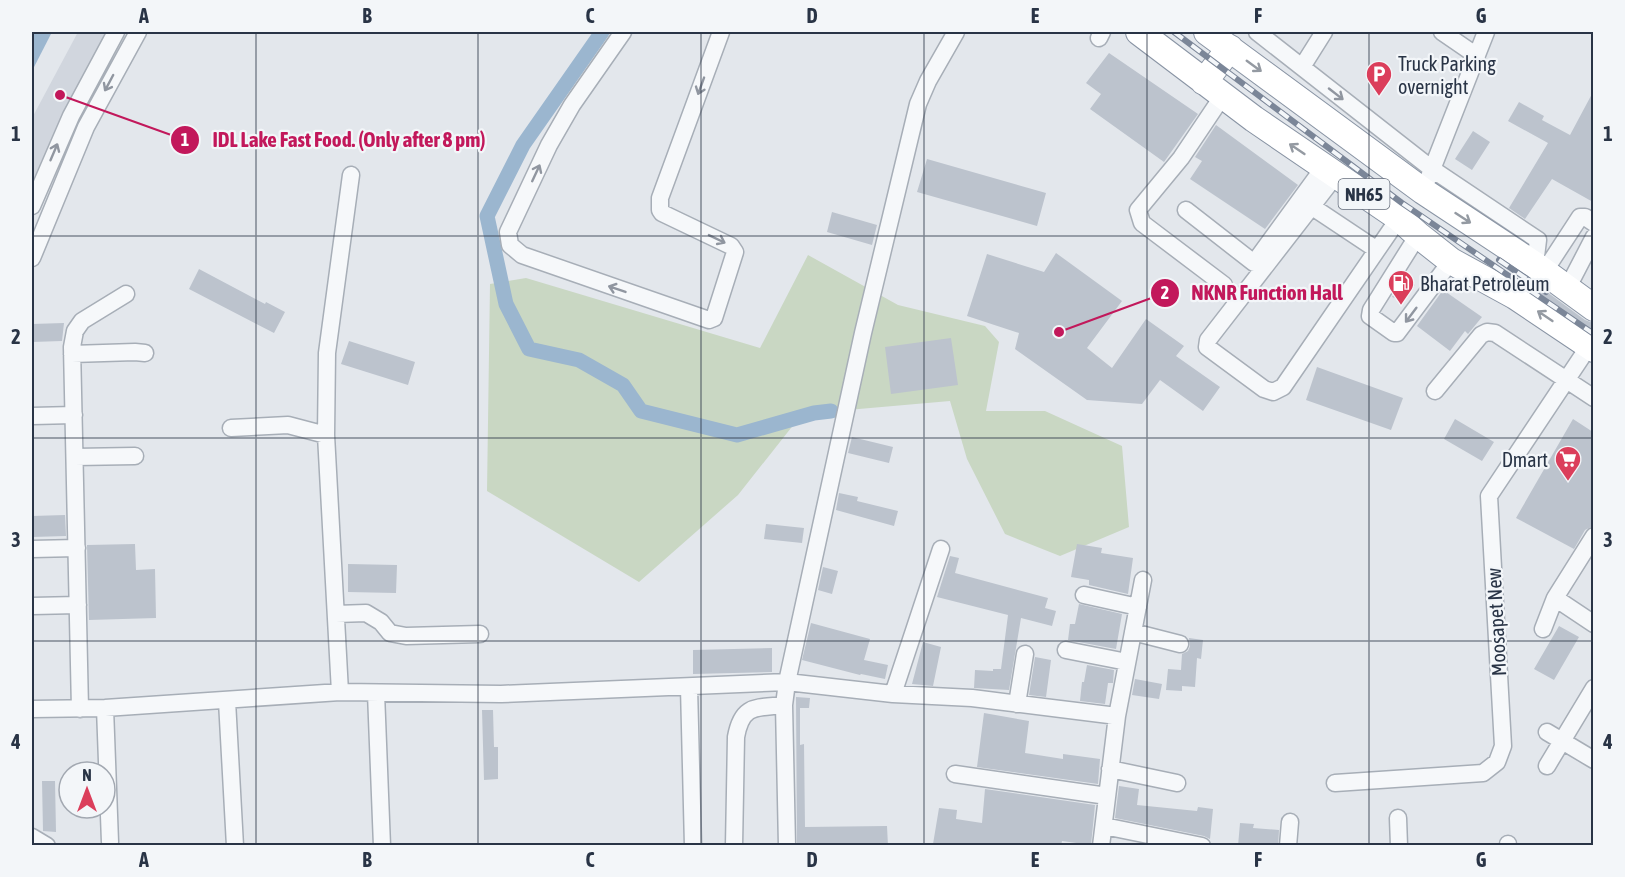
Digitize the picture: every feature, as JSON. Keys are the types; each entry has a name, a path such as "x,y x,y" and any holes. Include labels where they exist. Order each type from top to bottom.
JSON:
{"highway":[{"name":"NH65","path":"1139,32 1213,90 1399,218 1451,261 1515,296 1591,347"},
{"name":"NH65","path":"1207,32 1427,180 1593,308"},
{"path":"1213,90 1230,48"}],"street":[{"path":"32,206 71,116 116,32"},
{"path":"32,258 86,127 138,32"},
{"path":"623,32 572,105 549,145 508,232 510,244 522,255 709,320 714,318 735,252 730,246 663,213 660,210 660,198 721,32"},
{"path":"787,846 784,705 787,681 863,333 918,104 956,32"},
{"path":"1257,32 1302,67 1427,180 1486,32"},
{"path":"1302,67 1324,32"},
{"path":"1442,32 1477,56"},
{"path":"1213,90 1181,158 1138,210 1142,223 1224,285"},
{"path":"1330,171 1311,206 1208,340 1208,346 1264,389 1273,392 1283,387 1399,218"},
{"path":"1186,210 1254,263 1330,171"},
{"path":"340,692 326,435 327,353 351,175"},
{"path":"1311,206 1377,250"},
{"path":"1539,268 1562,246 1580,217 1585,217 1593,223"},
{"path":"1418,235 1371,310 1370,316 1397,333 1451,261"},
{"path":"1567,289 1593,237"},
{"path":"1562,246 1581,259"},
{"path":"80,709 72,354 75,331 82,321 126,294"},
{"path":"1435,391 1481,336 1487,332 1495,333 1593,398"},
{"name":"Moosapet New","path":"1335,783 1483,773 1497,762 1503,746 1489,496 1566,379 1591,347"},
{"path":"72,354 135,351 145,353"},
{"path":"32,416 74,415"},
{"path":"231,429 288,425 326,435"},
{"path":"75,457 135,456"},
{"path":"1543,629 1555,598 1593,536"},
{"path":"32,549 77,548"},
{"path":"893,694 941,549"},
{"path":"1101,846 1117,717 1143,580"},
{"path":"1084,595 1138,608"},
{"path":"1555,598 1593,624"},
{"path":"32,606 78,605"},
{"path":"336,614 366,613 381,622 390,633 406,636 480,634"},
{"path":"1133,632 1180,644"},
{"path":"1066,650 1127,662"},
{"path":"1017,704 1025,654"},
{"path":"32,709 105,708 340,692 501,694 787,681 893,694 972,698 1117,717"},
{"path":"689,687 693,846"},
{"path":"1547,766 1593,688"},
{"path":"376,693 382,846"},
{"path":"227,701 235,846"},
{"path":"734,846 736,737 739,722 742,716 758,708 784,705"},
{"path":"105,708 110,842"},
{"path":"1546,732 1593,760"},
{"path":"1110,769 1177,783"},
{"path":"955,774 1107,796"},
{"path":"1398,818 1399,846"},
{"path":"1288,846 1290,822"},
{"path":"1104,825 1202,846"},
{"path":"32,837 47,846"}],"shaded area":[{"path":"78,32 110,32 32,191 32,118"}],"green space":[{"path":"808,255 898,305 985,326 999,342 986,411 1045,411 1122,446 1129,527 1060,556 1005,534 967,459 950,401 802,414 738,495 639,582 487,491 490,284 526,278 760,348"}],"water":[{"path":"32,32 52,32 32,71"}],"building":[{"path":"1109,53 1198,114 1164,162 1090,109 1101,94 1086,83"},
{"path":"1593,92 1593,202 1552,179 1525,219 1509,208 1548,143 1508,121 1519,102 1544,116 1542,120 1570,135"},
{"path":"1216,125 1298,185 1265,229 1190,179 1202,161 1195,157"},
{"path":"1473,131 1490,142 1472,170 1455,159"},
{"path":"927,159 1046,193 1037,226 917,192"},
{"path":"832,212 877,225 872,245 827,232"},
{"path":"1056,253 1122,301 1087,348 1112,368 1146,319 1184,346 1176,356 1220,387 1203,411 1160,380 1142,404 1087,400 1015,349 1019,333 967,316 987,254 1044,272"},
{"path":"199,269 285,312 274,333 189,289"},
{"path":"1404,277 1415,285 1398,299 1392,297"},
{"path":"1528,278 1585,320 1593,323 1593,331 1524,284"},
{"path":"1443,290 1482,317 1468,334 1465,331 1450,351 1417,326"},
{"path":"64,323 62,341 32,342 32,324"},
{"path":"951,338 958,385 891,394 885,347"},
{"path":"349,341 415,362 408,385 341,364"},
{"path":"1317,367 1403,398 1391,430 1306,400"},
{"path":"1455,419 1494,442 1482,461 1444,439"},
{"path":"1573,419 1593,432 1593,526 1585,530 1574,549 1516,518"},
{"path":"852,437 893,447 889,463 848,453"},
{"path":"839,493 858,497 857,501 898,511 894,526 836,510"},
{"path":"65,515 66,536 32,537 32,516"},
{"path":"766,524 804,528 802,543 764,539"},
{"path":"135,544 136,570 155,569 156,618 89,620 87,545"},
{"path":"1077,544 1102,548 1101,553 1133,558 1128,594 1089,585 1089,580 1071,577"},
{"path":"950,556 959,558 955,573 1048,598 1045,608 1056,611 1052,626 1021,618 1009,690 974,688 975,670 1001,669 1008,615 937,597"},
{"path":"348,564 397,565 396,593 348,592"},
{"path":"823,567 838,571 832,594 818,590"},
{"path":"1079,604 1122,614 1116,649 1068,640 1070,624 1075,624"},
{"path":"811,623 870,639 864,660 888,665 885,679 802,660"},
{"path":"1559,626 1579,637 1554,680 1534,669"},
{"path":"1189,638 1203,640 1201,659 1197,658 1195,687 1182,686 1182,691 1166,690 1168,669 1181,670 1182,654 1188,651 1190,646"},
{"path":"923,642 941,647 933,686 912,684"},
{"path":"772,648 772,672 693,674 693,650"},
{"path":"1035,657 1051,660 1046,697 1029,695"},
{"path":"1087,665 1114,670 1113,683 1108,683 1105,704 1080,701"},
{"path":"1135,679 1162,684 1159,699 1132,695"},
{"path":"796,697 810,698 809,708 800,708 800,745 804,744 805,827 887,826 888,846 797,846"},
{"path":"482,710 493,710 494,747 498,747 498,779 484,780"},
{"path":"984,713 1029,721 1025,753 1063,759 1063,754 1100,759 1098,784 977,767"},
{"path":"42,781 55,781 56,832 43,831"},
{"path":"1119,786 1139,789 1137,805 1197,811 1198,807 1213,809 1210,839 1115,818"},
{"path":"985,789 1095,805 1091,845 1062,841 1061,846 933,844 939,808 957,810 956,819 982,823"},
{"path":"1240,823 1254,824 1253,828 1279,830 1278,846 1238,846"}],"waterway":[{"path":"602,32 523,145 487,216 506,304 529,349 579,360 623,385 641,411 737,435 814,413 831,411"}],"railway":[{"path":"1174,32 1402,203 1594,334"},
{"path":"1499,260 1546,292"}],"place":[{"name":"IDL Lake Fast Food. (Only after 8 pm)","path":"60,95"},
{"name":"Truck Parking overnight","path":"1379,97"},
{"name":"Bharat Petroleum","path":"1401,306"},
{"name":"NKNR Function Hall","path":"1059,332"},
{"name":"Dmart","path":"1568,482"}]}
